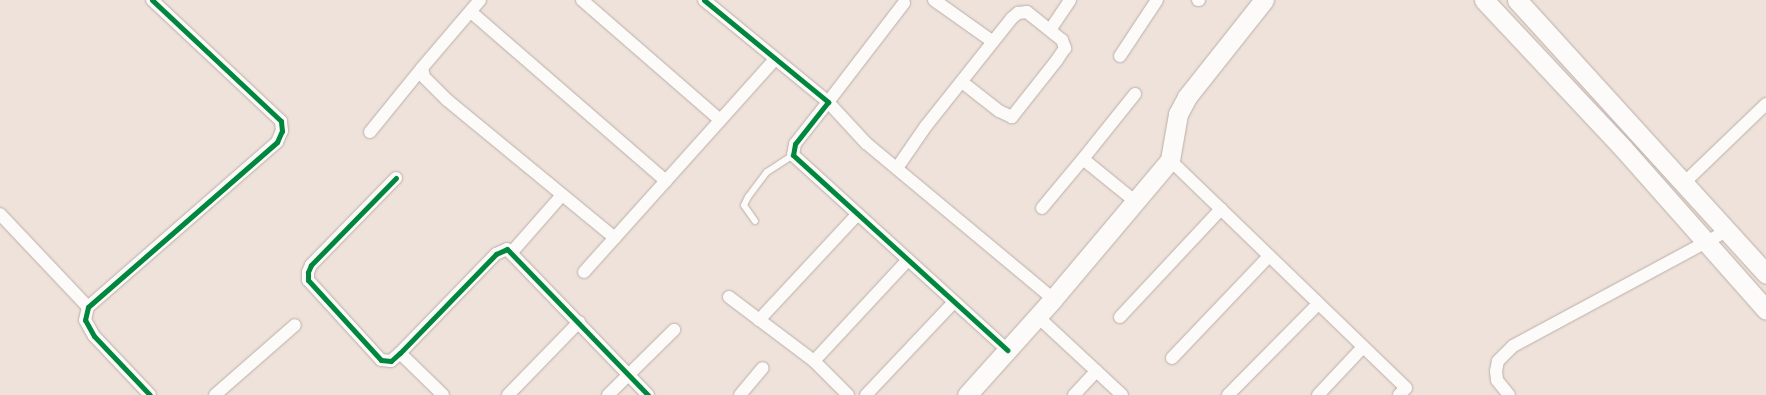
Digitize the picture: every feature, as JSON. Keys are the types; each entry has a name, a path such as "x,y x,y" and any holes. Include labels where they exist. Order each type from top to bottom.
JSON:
{"street":[{"path":"150,395 94,336 85,320 88,307 277,142 282,131 281,121 152,0"},
{"path":"370,132 480,0"},
{"path":"582,0 720,120"},
{"path":"704,0 774,60 828,102 866,143 1053,300"},
{"path":"934,0 993,42"},
{"path":"1050,30 1070,0"},
{"path":"1120,56 1157,0"},
{"path":"967,395 1053,300 1170,160 1178,114 1187,97 1264,0"},
{"path":"1484,0 1622,147 1766,310"},
{"path":"1517,0 1766,274"},
{"path":"903,1 795,144 793,155 1007,350"},
{"path":"470,12 666,181"},
{"path":"896,168 962,82 1012,18 1023,12 1062,40 1065,48 1014,116 1005,115 962,82"},
{"path":"584,272 774,60"},
{"path":"422,68 424,77 447,100 614,238"},
{"path":"1042,208 1135,94"},
{"path":"1684,183 1766,104"},
{"path":"1083,159 1136,202"},
{"path":"1170,160 1406,388 1400,395"},
{"path":"396,178 310,265 308,280 381,360 391,361 400,354 496,254 507,249 512,252 648,395"},
{"path":"512,252 562,195"},
{"path":"1120,317 1220,208"},
{"path":"0,214 88,307"},
{"path":"759,320 858,214"},
{"path":"1509,395 1497,380 1496,371 1498,361 1513,346 1728,230"},
{"path":"1172,358 1269,256"},
{"path":"814,361 908,260"},
{"path":"729,297 814,361 848,395"},
{"path":"866,395 954,302"},
{"path":"1228,395 1318,304"},
{"path":"1037,316 1122,395"},
{"path":"508,395 579,322"},
{"path":"215,395 295,325"},
{"path":"608,395 674,330"},
{"path":"1318,395 1363,347"},
{"path":"400,354 443,395"},
{"path":"740,395 763,368"},
{"path":"1074,395 1096,371"}],"lane":[{"path":"756,221 744,205 748,197 767,172 793,155"}],"cycle path":[{"path":"150,395 94,336 85,320 88,307 277,142 282,131 281,121 152,0"},
{"path":"704,0 828,102 795,144 793,155 1007,350"},
{"path":"396,178 311,265 308,272 308,280 381,360 391,361 496,254 507,249 648,395"}]}
